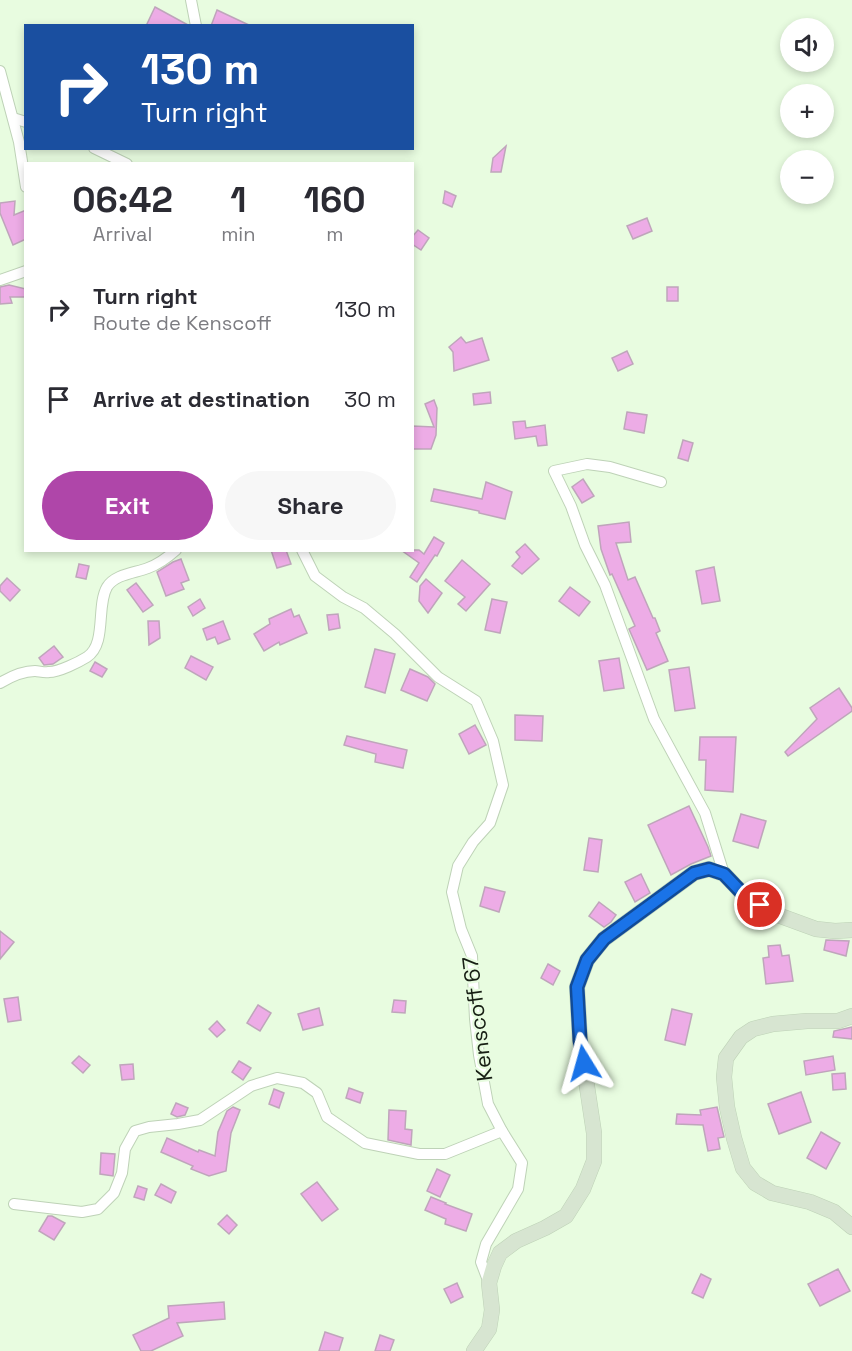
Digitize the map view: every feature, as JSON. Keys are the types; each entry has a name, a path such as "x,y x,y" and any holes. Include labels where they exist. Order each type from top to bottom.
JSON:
{"main road":[{"path":"474,1351 489,1329 492,1310 489,1283 500,1253 516,1241 566,1216 583,1190 594,1161 594,1133 580,1040 577,987 587,960 604,939 694,873 709,869 724,874 745,896 775,914 816,929 852,930"},
{"path":"852,1016 838,1021 807,1020 753,1029 741,1037 726,1058 724,1077 727,1107 737,1148 743,1168 755,1183 772,1193 810,1202 834,1212 852,1227"}],"street":[{"path":"191,0 196,24"},
{"path":"0,71 19,142 24,174"},
{"path":"13,118 24,121"},
{"path":"98,150 123,162"},
{"path":"0,280 24,272"},
{"path":"661,482 610,467 587,464 554,471 605,585 654,719 705,813 724,874"},
{"path":"0,683 25,672 57,671 86,658 93,652 98,642 103,595 109,584 116,579 158,564 174,552"},
{"name":"Kenscoff 67","path":"303,552 315,576 364,608 395,634 438,677 476,701 493,741 503,784 490,824 473,842 458,866 452,892 461,929 472,956 475,1019 488,1104 522,1163 518,1189 486,1244 481,1262 489,1283"},
{"path":"14,1204 82,1212 98,1209 114,1193 122,1173 125,1149 135,1131 200,1120 251,1086 277,1078 303,1083 317,1093 327,1117 365,1143 420,1154 445,1154 502,1131"}],"building":[{"path":"155,7 186,24 147,24"},
{"path":"217,10 247,24 212,24"},
{"path":"506,146 501,172 491,172 493,158"},
{"path":"445,191 456,196 452,207 443,203"},
{"path":"15,201 14,215 24,211 24,240 13,245 0,213 0,203"},
{"path":"647,218 652,231 633,239 627,226"},
{"path":"418,230 429,238 421,250 414,245 414,235"},
{"path":"9,285 24,289 24,297 10,297 12,303 0,304 0,287"},
{"path":"667,287 678,287 678,301 667,301"},
{"path":"461,337 466,343 482,338 489,360 454,371 453,352 449,347"},
{"path":"627,351 633,364 618,371 612,358"},
{"path":"490,392 491,403 474,405 473,394"},
{"path":"434,400 437,408 436,435 431,449 414,449 414,426 434,427 425,404"},
{"path":"627,412 647,415 644,433 624,429"},
{"path":"525,421 526,428 545,425 547,445 538,446 536,436 515,439 513,422"},
{"path":"683,440 693,443 688,461 678,458"},
{"path":"583,479 594,496 582,503 572,487"},
{"path":"486,482 512,492 505,519 431,501 434,489 482,499"},
{"path":"629,522 631,542 616,543 628,580 635,577 655,618 660,631 656,633 668,661 647,670 629,629 635,626 612,574 610,575 601,549 598,526"},
{"path":"434,537 444,543 417,582 410,577 419,563 404,552 419,550 424,554"},
{"path":"525,544 539,559 522,574 512,566 520,557 516,552"},
{"path":"272,552 287,552 291,564 277,568"},
{"path":"181,559 189,580 181,583 184,589 166,596 157,572"},
{"path":"462,560 490,584 466,611 458,604 465,597 445,581"},
{"path":"79,564 89,566 86,579 76,577"},
{"path":"714,567 720,601 702,604 696,571"},
{"path":"7,578 20,590 10,601 0,591 0,586"},
{"path":"426,579 442,593 428,613 419,601 420,586"},
{"path":"136,583 153,605 143,612 127,590"},
{"path":"570,587 590,602 579,616 559,601"},
{"path":"200,599 205,608 193,616 188,607"},
{"path":"492,599 507,602 500,633 485,630"},
{"path":"291,609 294,617 299,615 307,633 280,645 279,642 264,651 254,634 270,624 269,619"},
{"path":"338,614 340,628 329,630 327,615"},
{"path":"148,621 159,621 160,638 149,645"},
{"path":"223,621 230,639 218,644 215,637 207,640 203,629"},
{"path":"54,646 63,657 53,664 44,665 39,658"},
{"path":"375,649 395,654 385,693 365,687"},
{"path":"191,656 213,667 206,680 185,668"},
{"path":"619,658 624,688 604,691 599,661"},
{"path":"95,662 107,669 102,677 90,671"},
{"path":"689,667 695,708 675,711 669,670"},
{"path":"410,669 428,677 435,684 427,701 401,690"},
{"path":"839,688 852,711 788,756 785,752 817,719 810,708"},
{"path":"515,715 543,716 542,741 515,740"},
{"path":"475,725 486,745 469,754 459,734"},
{"path":"347,736 407,750 403,768 375,762 376,754 344,745"},
{"path":"700,737 736,737 733,792 705,790 706,760 699,760"},
{"path":"689,806 711,856 671,875 648,825"},
{"path":"741,814 766,821 758,848 733,841"},
{"path":"589,838 602,840 598,872 584,870"},
{"path":"641,874 650,893 635,902 625,882"},
{"path":"485,887 505,892 499,912 480,906"},
{"path":"599,902 616,915 604,927 589,916"},
{"path":"0,931 14,942 0,959"},
{"path":"826,940 849,941 846,956 824,950"},
{"path":"780,945 782,956 789,955 793,981 766,984 763,958 769,957 768,946"},
{"path":"548,964 560,971 553,985 541,978"},
{"path":"18,997 21,1020 8,1022 4,999"},
{"path":"394,1000 406,1001 405,1013 392,1012"},
{"path":"258,1005 271,1013 260,1031 247,1023"},
{"path":"319,1008 323,1025 303,1030 298,1014"},
{"path":"672,1009 692,1014 685,1045 665,1040"},
{"path":"217,1021 225,1030 217,1037 209,1029"},
{"path":"852,1027 852,1039 833,1037 834,1031"},
{"path":"79,1056 90,1065 83,1073 72,1063"},
{"path":"833,1056 835,1070 806,1075 804,1061"},
{"path":"239,1061 251,1068 243,1080 232,1072"},
{"path":"133,1064 134,1079 122,1080 120,1065"},
{"path":"845,1073 846,1089 833,1090 832,1074"},
{"path":"349,1088 363,1093 360,1103 346,1098"},
{"path":"274,1089 284,1093 279,1108 269,1104"},
{"path":"801,1092 811,1122 779,1134 768,1104"},
{"path":"176,1103 188,1108 185,1115 177,1117 171,1114"},
{"path":"233,1107 240,1110 231,1133 226,1171 209,1176 161,1152 167,1138 198,1152 199,1150 215,1156 218,1132 227,1111"},
{"path":"717,1107 724,1137 718,1138 720,1149 708,1151 703,1125 676,1124 677,1114 701,1115 700,1110"},
{"path":"389,1110 406,1111 405,1129 412,1130 411,1145 388,1140"},
{"path":"821,1132 840,1143 826,1169 807,1158"},
{"path":"101,1153 115,1154 113,1176 100,1174"},
{"path":"437,1169 450,1175 440,1197 427,1191"},
{"path":"317,1182 338,1209 322,1221 301,1194"},
{"path":"161,1184 176,1192 171,1203 155,1195"},
{"path":"138,1186 147,1189 144,1200 134,1197"},
{"path":"431,1197 472,1214 466,1231 445,1224 446,1219 425,1210"},
{"path":"227,1215 237,1225 229,1234 218,1224"},
{"path":"48,1216 65,1223 54,1240 39,1231"},
{"path":"838,1269 850,1291 820,1306 808,1284"},
{"path":"701,1274 711,1279 703,1298 692,1293"},
{"path":"457,1283 463,1297 451,1303 444,1289"},
{"path":"224,1302 225,1319 177,1323 183,1336 151,1351 141,1351 133,1335 169,1318 168,1306"},
{"path":"325,1332 343,1338 339,1351 319,1351"},
{"path":"380,1335 394,1340 390,1351 375,1351"}],"route":[{"path":"584,1063 580,1040 577,987 587,960 604,939 674,886 694,873 709,869 724,874 745,896 760,905"}]}
